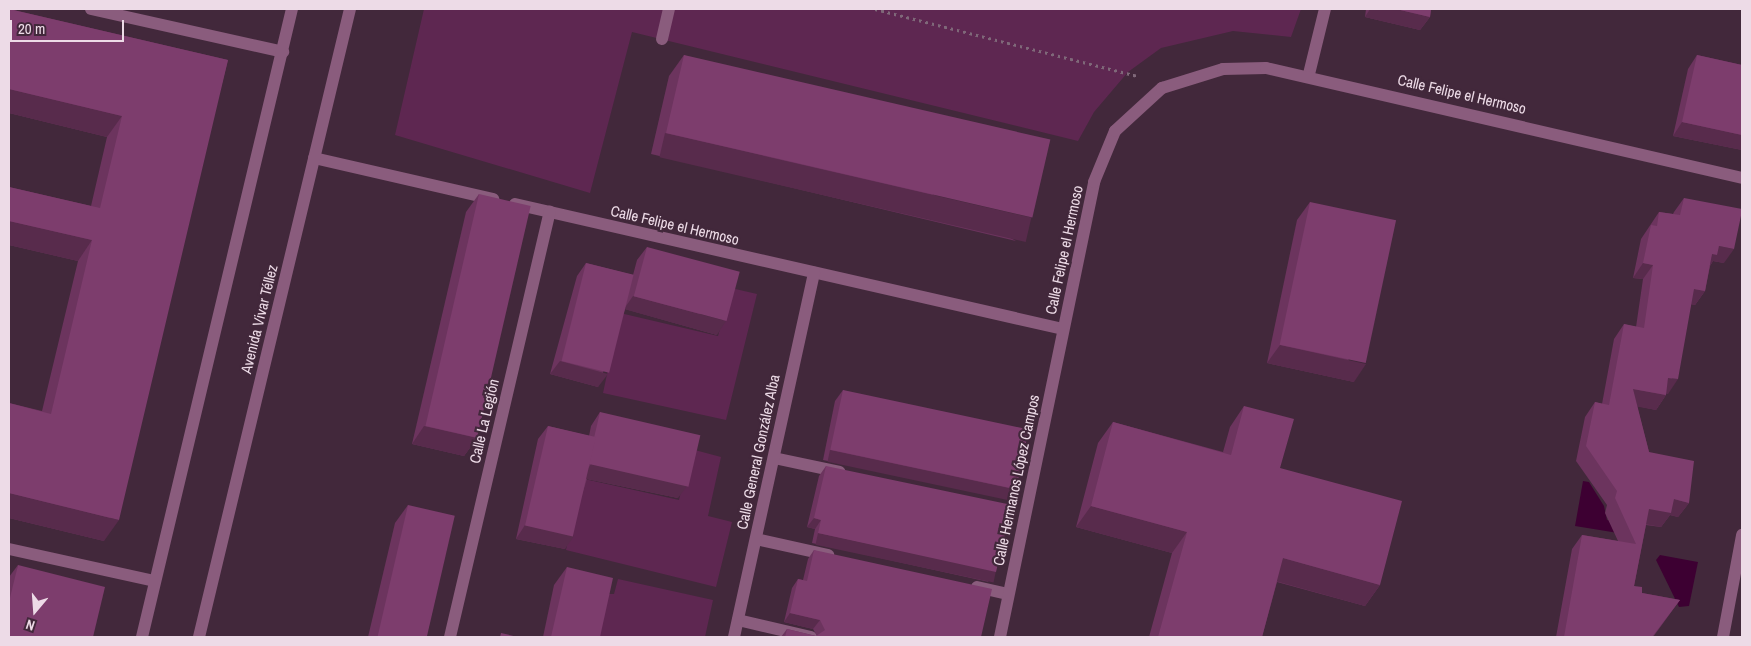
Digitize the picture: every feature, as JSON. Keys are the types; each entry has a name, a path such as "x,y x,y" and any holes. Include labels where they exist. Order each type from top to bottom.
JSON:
{"street":[{"path":"91,9 283,52"},
{"path":"142,637 292,9"},
{"name":"Avenida Vivar Téllez","path":"199,637 350,9"},
{"path":"662,39 669,9"},
{"path":"1309,74 1325,9"},
{"name":"Calle Felipe el Hermoso","path":"314,158 814,274 1063,329 1094,182 1115,131 1162,88 1223,69 1266,68 1309,74 1742,178"},
{"name":"Calle La Legión","path":"450,637 550,212"},
{"name":"Calle General González Alba","path":"734,637 814,274"},
{"name":"Calle Hermanos López Campos","path":"1000,637 1021,510 1063,329"},
{"path":"774,458 851,474"},
{"path":"1724,637 1742,535"},
{"path":"756,540 843,558"},
{"path":"9,549 155,581"},
{"path":"960,584 1008,594"},
{"path":"738,620 811,637"}],"path":[{"path":"875,9 1128,72 1162,88"}],"shaded area":[{"path":"424,9 1301,9 1291,37 1233,31 1161,48 1128,72 1094,112 1078,141 632,32 590,193 395,135"},
{"path":"731,288 757,294 726,420 603,393 620,313 718,336"},
{"path":"691,449 721,457 708,516 732,522 716,587 566,550 580,478 679,500"},
{"path":"1583,481 1589,482 1604,506 1607,520 1618,522 1618,533 1575,526"},
{"path":"1660,555 1698,562 1689,606 1679,607 1656,560"},
{"path":"618,579 713,600 705,637 598,637 608,594 614,594"}],"building":[{"path":"9,9 228,60 119,520 9,493 9,403 51,414 92,240 9,221 9,187 100,208 122,116 9,89"},
{"path":"1396,9 1431,9 1430,17"},
{"path":"684,55 1050,140 1032,218 666,133"},
{"path":"1697,55 1742,65 1742,135 1682,122"},
{"path":"479,194 531,206 477,438 425,426"},
{"path":"1684,198 1742,209 1742,211 1734,249 1719,246 1717,255 1712,254 1705,291 1694,289 1678,379 1668,378 1666,395 1633,389 1649,452 1694,461 1689,503 1674,499 1671,513 1649,509 1634,586 1642,587 1642,593 1680,600 1652,637 1564,637 1582,535 1636,544 1615,498 1617,491 1586,446 1595,402 1609,405 1624,324 1644,328 1653,265 1643,263 1651,225 1657,226 1659,212 1680,215"},
{"path":"1310,202 1396,220 1366,363 1280,345"},
{"path":"647,247 740,272 727,321 634,296"},
{"path":"586,263 634,275 609,373 562,361"},
{"path":"843,390 1029,430 1016,489 830,450"},
{"path":"1244,406 1294,419 1280,468 1402,501 1380,585 1283,558 1262,637 1158,637 1187,532 1091,506 1113,422 1231,455"},
{"path":"600,412 700,435 688,487 588,464"},
{"path":"548,426 596,437 573,536 525,525"},
{"path":"826,466 1012,505 996,572 818,533 821,520 814,518"},
{"path":"408,505 455,516 427,637 378,637"},
{"path":"814,550 992,589 981,637 785,637 787,629 816,636 825,630 820,620 790,613 798,579 807,581"},
{"path":"18,565 105,587 93,637 9,637 9,602"},
{"path":"567,567 613,578 600,637 551,637"},
{"path":"501,633 518,637 500,637"}]}
